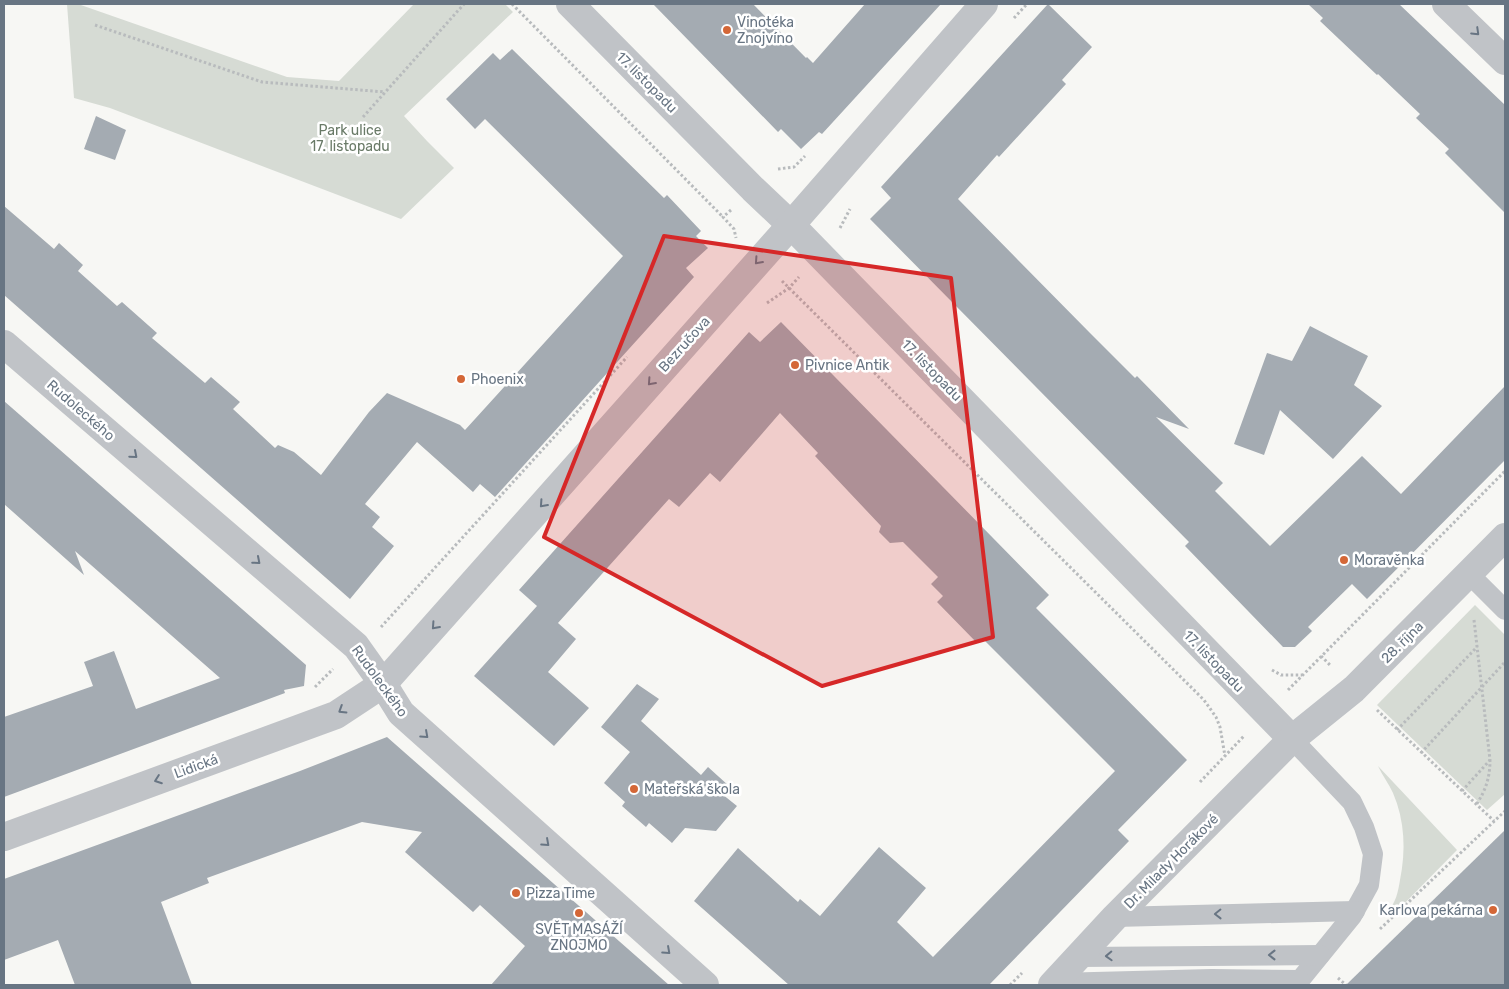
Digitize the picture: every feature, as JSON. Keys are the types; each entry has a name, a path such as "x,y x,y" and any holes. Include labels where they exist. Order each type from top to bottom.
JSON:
{"street":[{"name":"17. listopadu","path":"570,4 753,190 791,224 1292,739"},
{"name":"Bezručova","path":"384,684 984,4"},
{"path":"1446,4 1505,61"},
{"name":"Rudoleckého","path":"4,344 356,646 384,684 401,713 705,985"},
{"name":"28. října","path":"1292,739 1354,689 1505,537"},
{"name":"Lidická","path":"4,837 336,714 384,684"},
{"name":"Dr. Milady Horákové","path":"1054,984 1115,917 1292,739"}],"lane":[{"path":"1469,574 1505,610"},
{"path":"1054,984 1212,979 1297,983 1355,911 1369,885 1373,854 1364,827 1352,802 1292,739"},
{"path":"1115,917 1355,911"},
{"path":"1079,957 1320,955"}],"path":[{"path":"363,117 464,4"},
{"path":"512,4 734,229 737,237 731,243"},
{"path":"95,25 262,82 385,92"},
{"path":"723,217 774,169 794,167 807,155"},
{"path":"789,288 1204,700 1216,717 1220,727 1225,756"},
{"path":"310,692 368,633 382,627 633,350"},
{"path":"1473,611 1490,760 1490,775 1485,793 1476,805"},
{"path":"1398,730 1477,646"},
{"path":"1421,753 1505,662"},
{"path":"1372,705 1494,821"},
{"path":"1462,791 1490,760"},
{"path":"1375,933 1505,811"}],"highlighted area":[{"path":"664,236 951,278 993,637 822,686 544,537"}],"green space":[{"name":"Park ulice 17. listopadu","path":"67,4 78,4 287,77 339,81 414,4 505,4 513,12 404,116 454,168 401,219 110,108 74,98"},
{"path":"1475,605 1505,635 1505,794 1487,810 1377,705"},
{"path":"1378,766 1457,850 1395,913 1387,912 1393,905 1396,897 1402,869 1404,847 1402,825 1393,793"}],"building":[{"path":"653,4 753,4 813,63 865,4 941,4 822,134 819,132 801,149 781,129 778,132"},
{"path":"1048,4 1092,47 1062,80 1066,84 999,157 997,155 958,199 1135,378 1137,376 1189,429 1156,417 1223,483 1215,491 1270,546 1362,456 1401,494 1505,386 1505,460 1367,599 1352,584 1308,627 1312,631 1295,647 1283,647 1185,546 1189,542 870,219 891,198 881,187"},
{"path":"1308,4 1399,4 1505,105 1505,213 1445,153 1449,149 1416,118 1420,114 1320,21 1323,18"},
{"path":"512,49 664,198 667,195 701,231 696,236 708,248 686,268 694,277 495,497 480,484 473,492 417,442 365,504 380,517 372,527 394,546 350,599 4,295 4,206 54,249 59,243 83,265 78,271 117,306 122,302 157,333 152,338 205,383 211,377 240,402 233,409 275,448 278,445 294,452 321,475 369,412 387,393 460,425 465,430 623,256 485,119 475,129 446,99 493,53 500,60"},
{"path":"96,116 126,130 115,160 84,149"},
{"path":"781,322 1049,595 1036,608 1187,760 1118,830 1129,841 989,985 789,985 694,901 738,848 798,902 800,899 820,916 879,847 926,888 897,922 933,957 1115,771 982,638 977,643 937,602 943,596 931,584 938,577 903,542 890,543 879,532 881,526 815,456 818,453 780,413 720,482 710,473 679,507 669,499 558,623 576,639 548,672 589,708 554,746 474,676 537,606 519,590 749,332 760,342"},
{"path":"1310,326 1368,356 1354,385 1382,406 1333,459 1280,410 1264,455 1234,444 1267,353 1292,361"},
{"path":"4,401 306,665 304,686 284,690 285,693 4,797 4,717 93,686 84,662 114,651 136,709 220,678 75,551 84,575 4,504"},
{"path":"637,684 659,699 641,721 701,775 708,767 729,786 722,794 737,806 716,831 685,828 672,843 649,823 646,827 622,806 625,802 604,783 630,752 601,727"},
{"path":"387,737 669,985 491,985 525,946 480,905 473,912 405,852 422,832 362,822 207,878 209,883 161,902 192,985 75,985 58,940 4,960 4,879 300,771"},
{"path":"1505,830 1505,985 1346,985"}],"place":[{"name":"Vinotéka Znojvíno","path":"727,30"},
{"name":"Pivnice Antik","path":"795,365"},
{"name":"Phoenix","path":"461,379"},
{"name":"Moravěnka","path":"1344,560"},
{"name":"Mateřská škola","path":"634,789"},
{"name":"Pizza Time","path":"516,893"},
{"name":"Karlova pekárna","path":"1493,910"},
{"name":"SVĚT MASÁŽÍ ZNOJMO","path":"579,913"}]}
